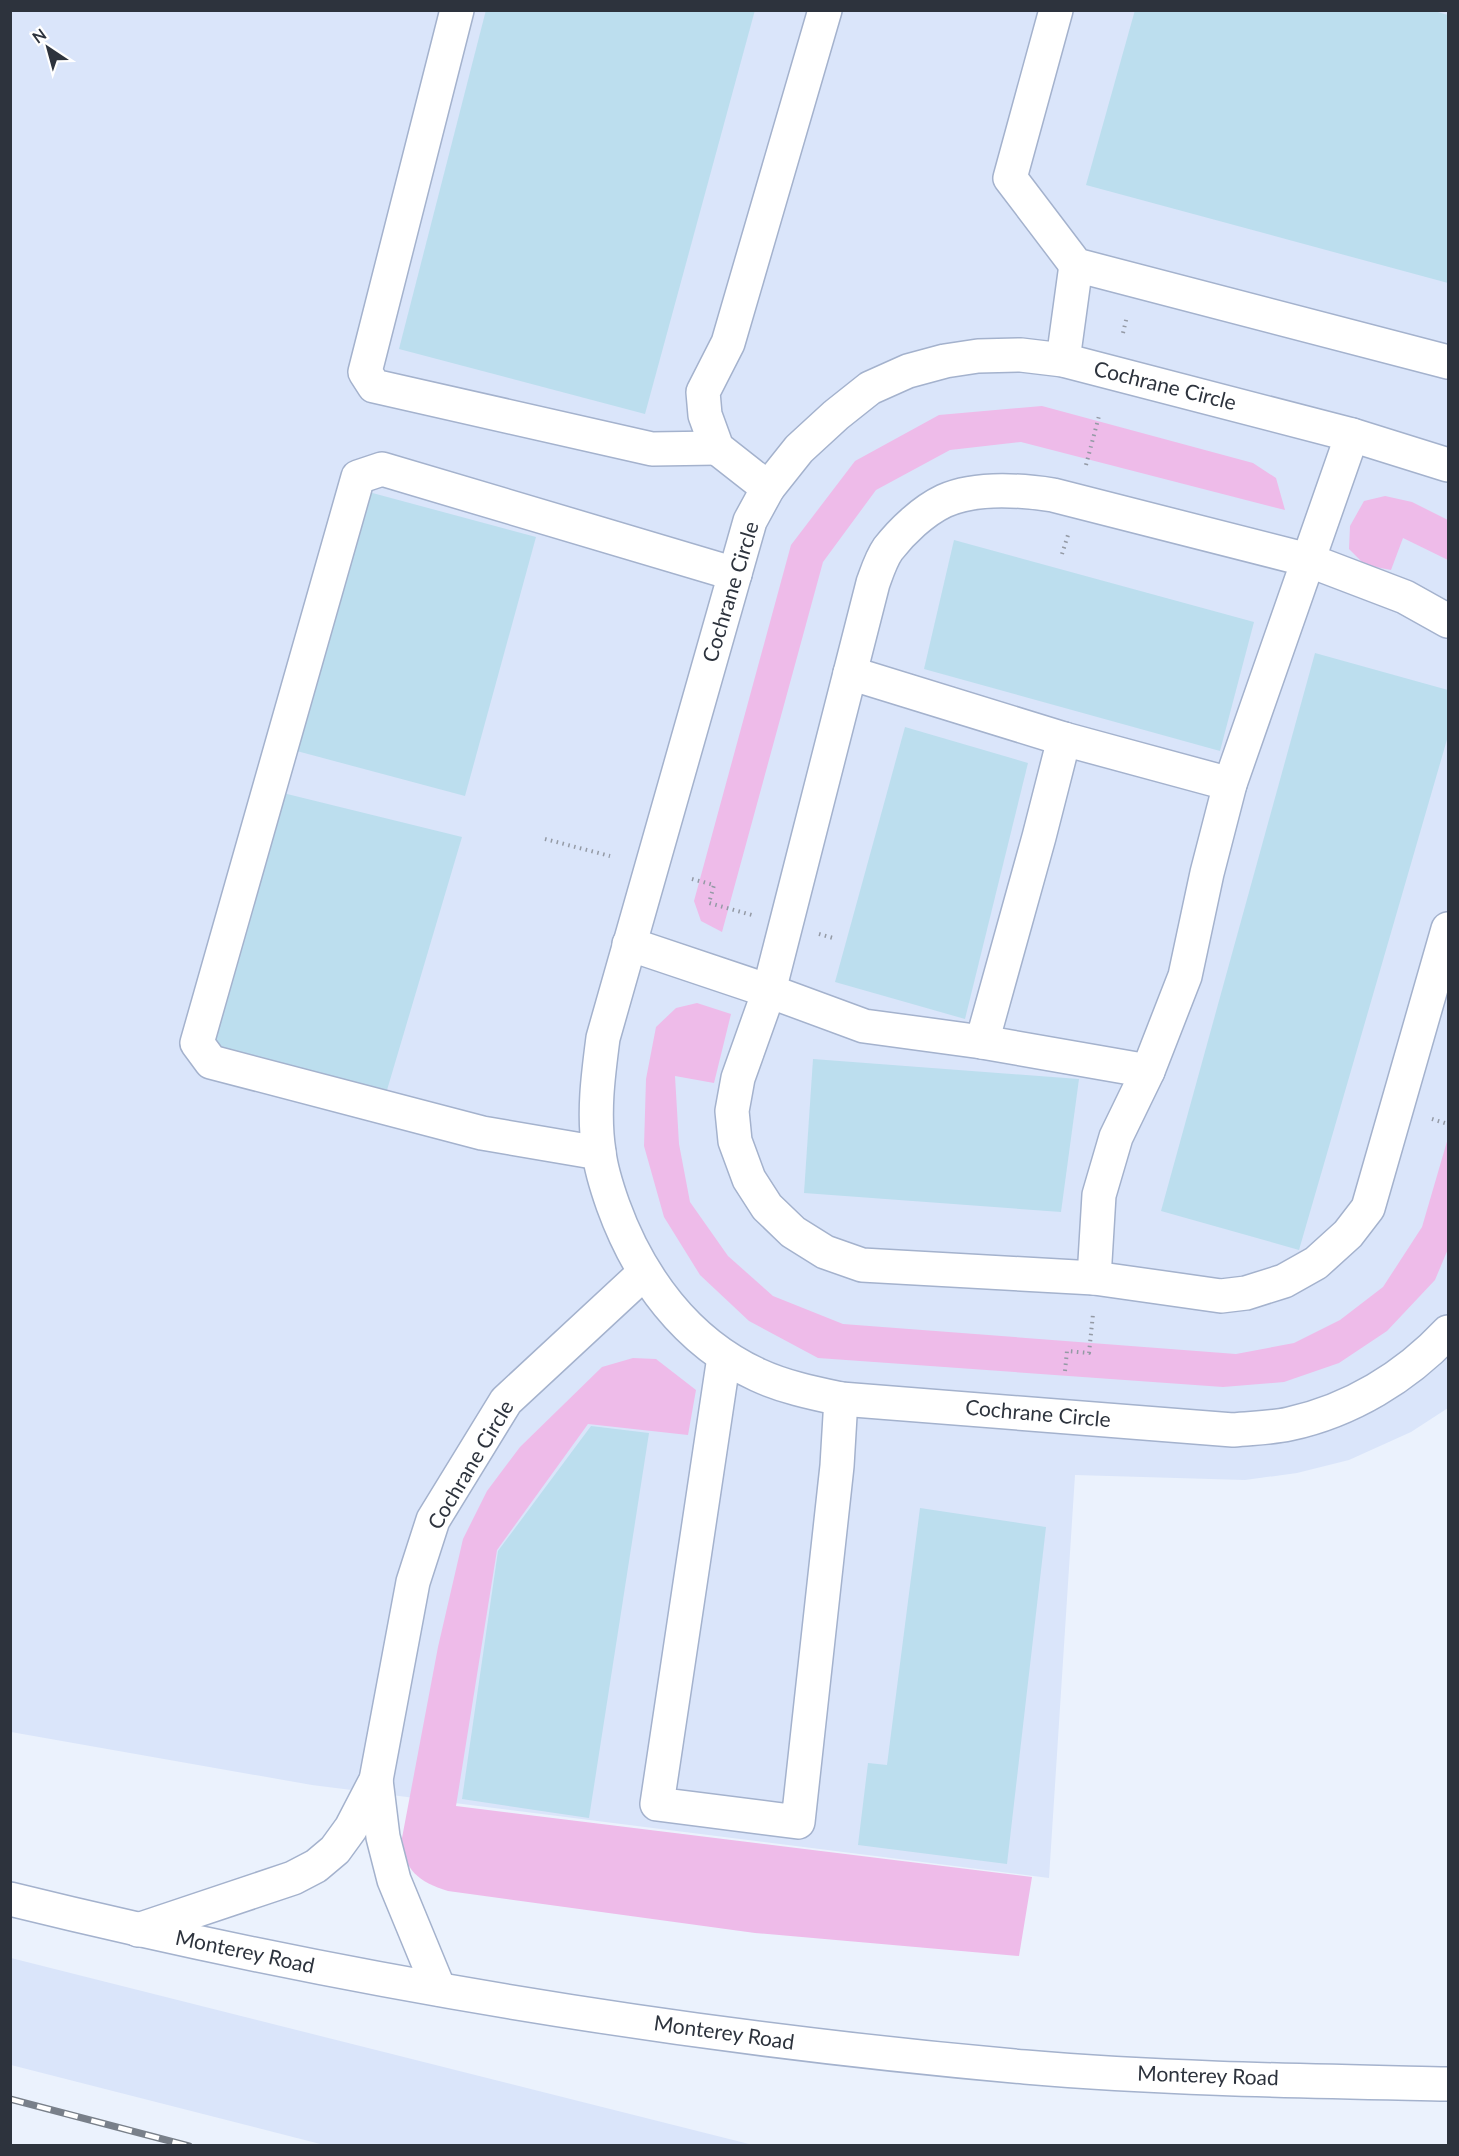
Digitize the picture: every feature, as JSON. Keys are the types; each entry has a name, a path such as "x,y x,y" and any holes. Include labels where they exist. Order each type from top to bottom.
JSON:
{"street":[{"path":"457,10 365,372 374,386 652,449 717,448"},
{"path":"768,488 717,448 705,415 703,393 728,343 825,10"},
{"path":"1056,10 1010,178 1076,265 1449,362"},
{"path":"1063,360 1076,265"},
{"name":"Cochrane Circle","path":"1449,465 1352,435 1063,360 1021,355 978,356 945,361 908,371 870,388 799,449 768,488 750,520 603,1038 596,1111 599,1153 609,1193 622,1228 644,1273 662,1298 700,1337 724,1357 758,1375 793,1388 841,1399 1233,1430 1266,1427 1314,1417 1348,1405 1415,1364 1449,1332"},
{"path":"1094,1291 1099,1195 1116,1137 1148,1071 1185,976 1207,873 1230,784 1352,435"},
{"path":"599,1153 482,1133 211,1062 197,1043 358,477 382,469 735,574"},
{"path":"1449,621 1405,597 1308,560 1053,495 1019,489 972,494 944,501 918,517 887,550 873,583 769,991 738,1078 732,1111 735,1141 749,1179 767,1207 793,1232 825,1252 862,1265 1094,1291 1221,1296 1246,1293 1284,1281 1316,1263 1348,1234 1368,1208 1449,929"},
{"path":"850,674 1064,739 1230,784"},
{"path":"982,1042 1064,739"},
{"path":"629,944 864,1026 982,1042 1148,1071"},
{"name":"Cochrane Circle","path":"138,1930 293,1878 316,1866 335,1850 351,1828 376,1780 413,1582 433,1520 506,1401 644,1273"},
{"path":"724,1357 657,1804 798,1822 837,1466 841,1399"},
{"name":"Cochrane Circle","path":"376,1780 383,1837 394,1880 439,1989"},
{"name":"Monterey Road","path":"10,1899 138,1930 283,1961 439,1989 666,2025 877,2053 1029,2067 1195,2077 1449,2084"}],"path":[{"path":"1084,472 1099,416"},
{"path":"1062,554 1070,526"},
{"path":"545,839 610,856"},
{"path":"692,879 714,885 709,903 754,916"},
{"path":"1065,1371 1067,1351 1089,1353 1094,1291"}],"shaded area":[{"path":"10,11 1448,11 1448,1408 1411,1432 1349,1460 1297,1473 1245,1480 1075,1475 1049,1878 312,1785 11,1732"},
{"path":"1042,406 1253,463 1276,478 1285,510 1021,442 950,450 876,490 823,562 722,932 701,921 694,901 791,545 855,461 939,415"},
{"path":"1385,496 1412,502 1448,520 1448,560 1403,538 1391,570 1365,565 1349,549 1350,526 1364,501"},
{"path":"697,1003 731,1014 714,1083 675,1076 679,1144 690,1202 728,1256 773,1296 843,1324 1236,1354 1294,1343 1340,1320 1383,1287 1422,1227 1448,1138 1448,1249 1435,1280 1387,1331 1339,1363 1284,1382 1223,1387 818,1358 749,1321 700,1275 664,1217 644,1146 646,1079 656,1027 676,1008"},
{"path":"633,1358 656,1359 696,1390 688,1435 588,1424 497,1550 456,1806 1032,1877 1019,1956 755,1933 448,1891 421,1879 409,1866 402,1838 438,1647 463,1539 487,1491 520,1447 602,1367"},
{"path":"11,1958 753,2145 324,2145 11,2065"}],"building":[{"path":"486,10 755,10 645,414 399,349"},
{"path":"1135,10 1431,10 1448,15 1448,283 1086,185"},
{"path":"365,491 536,537 465,796 293,750"},
{"path":"954,540 1254,622 1220,751 924,669"},
{"path":"1315,653 1448,690 1448,736 1299,1250 1161,1211"},
{"path":"905,727 1028,763 965,1019 835,982"},
{"path":"283,793 462,837 387,1090 212,1046"},
{"path":"813,1059 1079,1079 1061,1212 804,1193"},
{"path":"591,1426 649,1433 589,1818 462,1799 498,1551"},
{"path":"920,1508 1046,1527 1007,1864 858,1845 868,1763 887,1765"}],"railway":[{"path":"10,2099 189,2146"}]}
